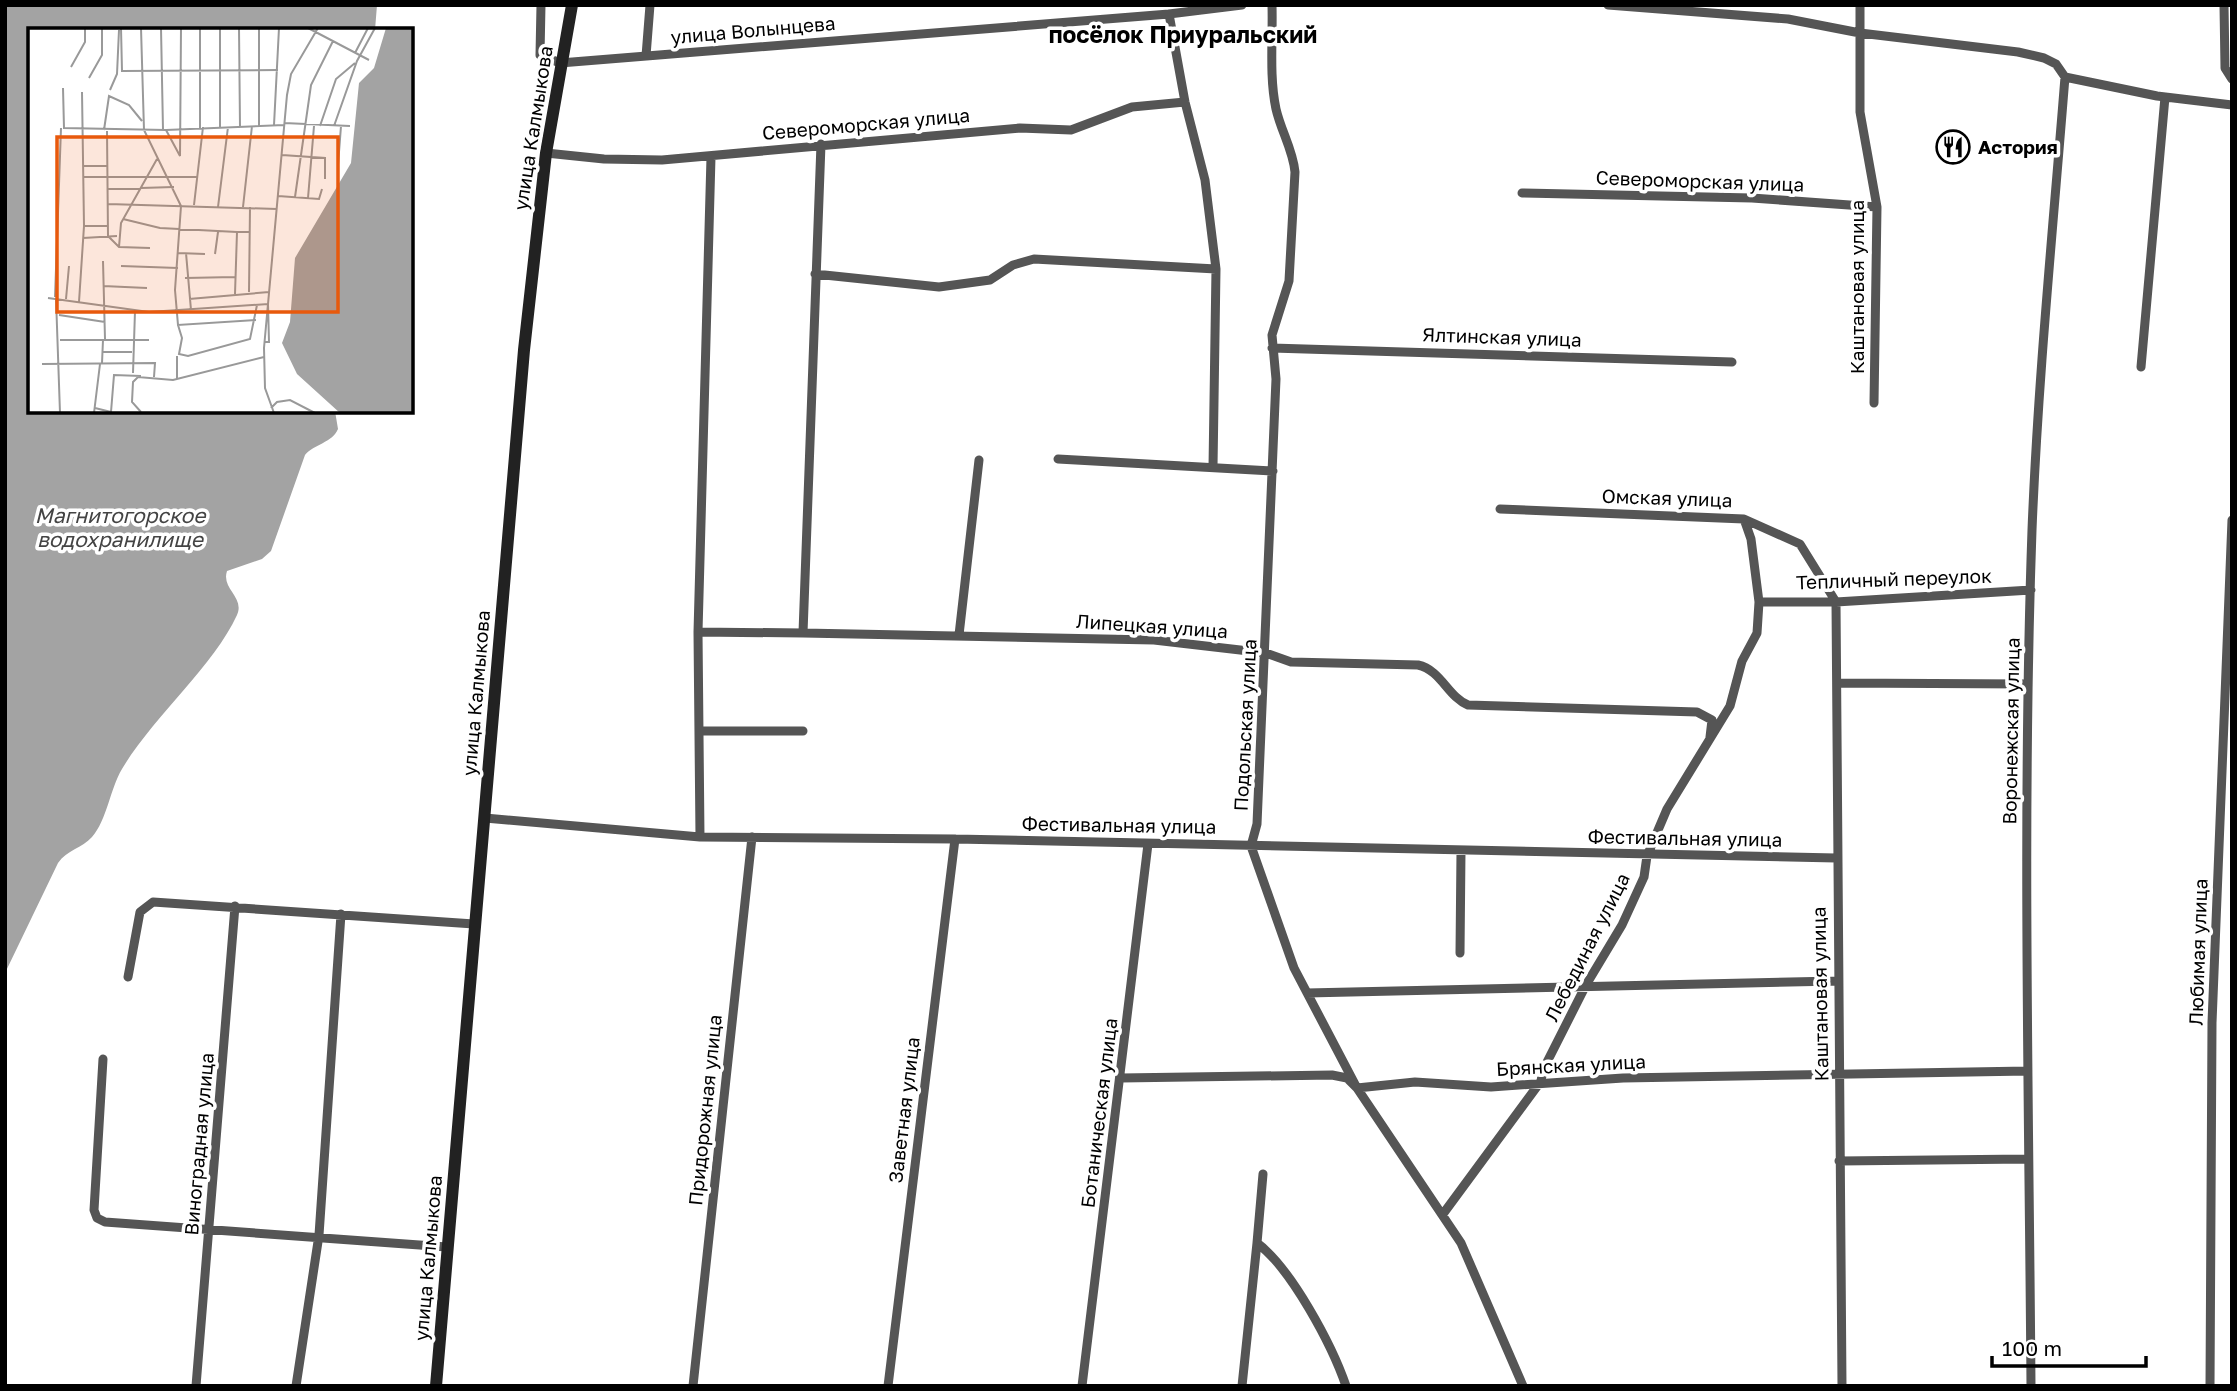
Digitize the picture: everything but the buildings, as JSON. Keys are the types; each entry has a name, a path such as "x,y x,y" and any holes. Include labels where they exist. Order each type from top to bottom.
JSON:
{"main road":[{"name":"улица Калмыкова","path":"436,1386 524,350 545,153 572,5"}],"street":[{"path":"541,5 540,55 561,62"},
{"path":"646,56 650,5"},
{"name":"улица Волынцева","path":"561,62 1169,14 1241,5"},
{"name":"Подольская улица","path":"1251,846 1257,824 1266,653 1276,379 1272,348 1276,318 1289,281 1295,172 1293,155 1277,113 1273,93 1272,5"},
{"path":"1608,5 1710,9 2044,58 2056,64 2065,77 2165,97 2232,105"},
{"name":"Каштановая улица","path":"1860,5 1860,112 1877,207 1874,403"},
{"path":"2224,5 2225,68 2232,79"},
{"path":"1169,14 1185,102 1205,180 1216,269 1213,467"},
{"name":"Воронежская улица","path":"2031,1386 2027,1159 2028,684 2040,351 2065,77"},
{"path":"2141,366 2165,97"},
{"name":"Североморская улица","path":"545,153 636,161 711,157 821,144 1020,128 1071,130 1132,107 1185,102"},
{"path":"803,633 821,144"},
{"path":"700,836 698,632 711,157"},
{"name":"Североморская улица","path":"1522,193 1752,198 1877,207"},
{"path":"815,274 939,287 990,280 1000,277 1013,264 1034,259 1216,269"},
{"name":"Ялтинская улица","path":"1272,348 1732,362"},
{"path":"1058,459 1273,471"},
{"path":"959,635 979,460"},
{"name":"Омская улица","path":"1500,509 1744,519 1800,544 1836,602"},
{"name":"Лебединая улица","path":"1443,1214 1541,1081 1543,1070 1586,985 1622,925 1644,877 1647,856 1667,808 1730,706 1742,661 1757,632 1759,603 1751,539 1744,519"},
{"name":"Любимая улица","path":"2210,1386 2212,1023 2232,520"},
{"name":"Тепличный переулок","path":"1759,603 1836,602 2031,590"},
{"name":"Каштановая улица","path":"1836,602 1842,1386"},
{"name":"Липецкая улица","path":"698,632 1154,640 1266,653 1290,662 1426,667 1468,705 1704,713 1712,720 1710,737"},
{"path":"1837,683 2028,684"},
{"path":"699,731 803,731"},
{"name":"Фестивальная улица","path":"485,818 700,836 1836,858"},
{"name":"Придорожная улица","path":"693,1386 752,837"},
{"name":"Заветная улица","path":"888,1386 955,839"},
{"name":"Ботаническая улица","path":"1082,1386 1148,844"},
{"path":"1251,846 1294,968 1357,1088 1443,1214 1480,1282 1523,1386"},
{"path":"1460,953 1461,851"},
{"path":"128,977 138,919 145,906 153,902 474,924"},
{"name":"Виноградная улица","path":"196,1386 235,906"},
{"path":"296,1386 319,1235 341,914"},
{"path":"1307,993 1837,981"},
{"path":"103,1059 94,1210 97,1217 105,1222 319,1235 447,1247"},
{"name":"Брянская улица","path":"1121,1078 1332,1075 1347,1079 1357,1088 1415,1082 1491,1087 1541,1081 2028,1071"},
{"path":"1839,1161 2027,1159"},
{"path":"1242,1386 1262,1174"},
{"path":"1257,1243 1272,1254 1289,1277 1340,1369 1346,1386"}],"water":[{"name":"Магнитогорское водохранилище","path":"5,5 377,5 375,28 28,28 28,413 335,413 338,429 332,437 305,455 271,551 262,559 227,571 227,583 238,603 237,615 213,654 150,730 122,769 101,822 92,837 58,863 5,973"}],"place":[{"name":"Астория","path":"1953,147"}],"district":[{"name":"посёлок Приуральский","path":"1183,35"}]}
